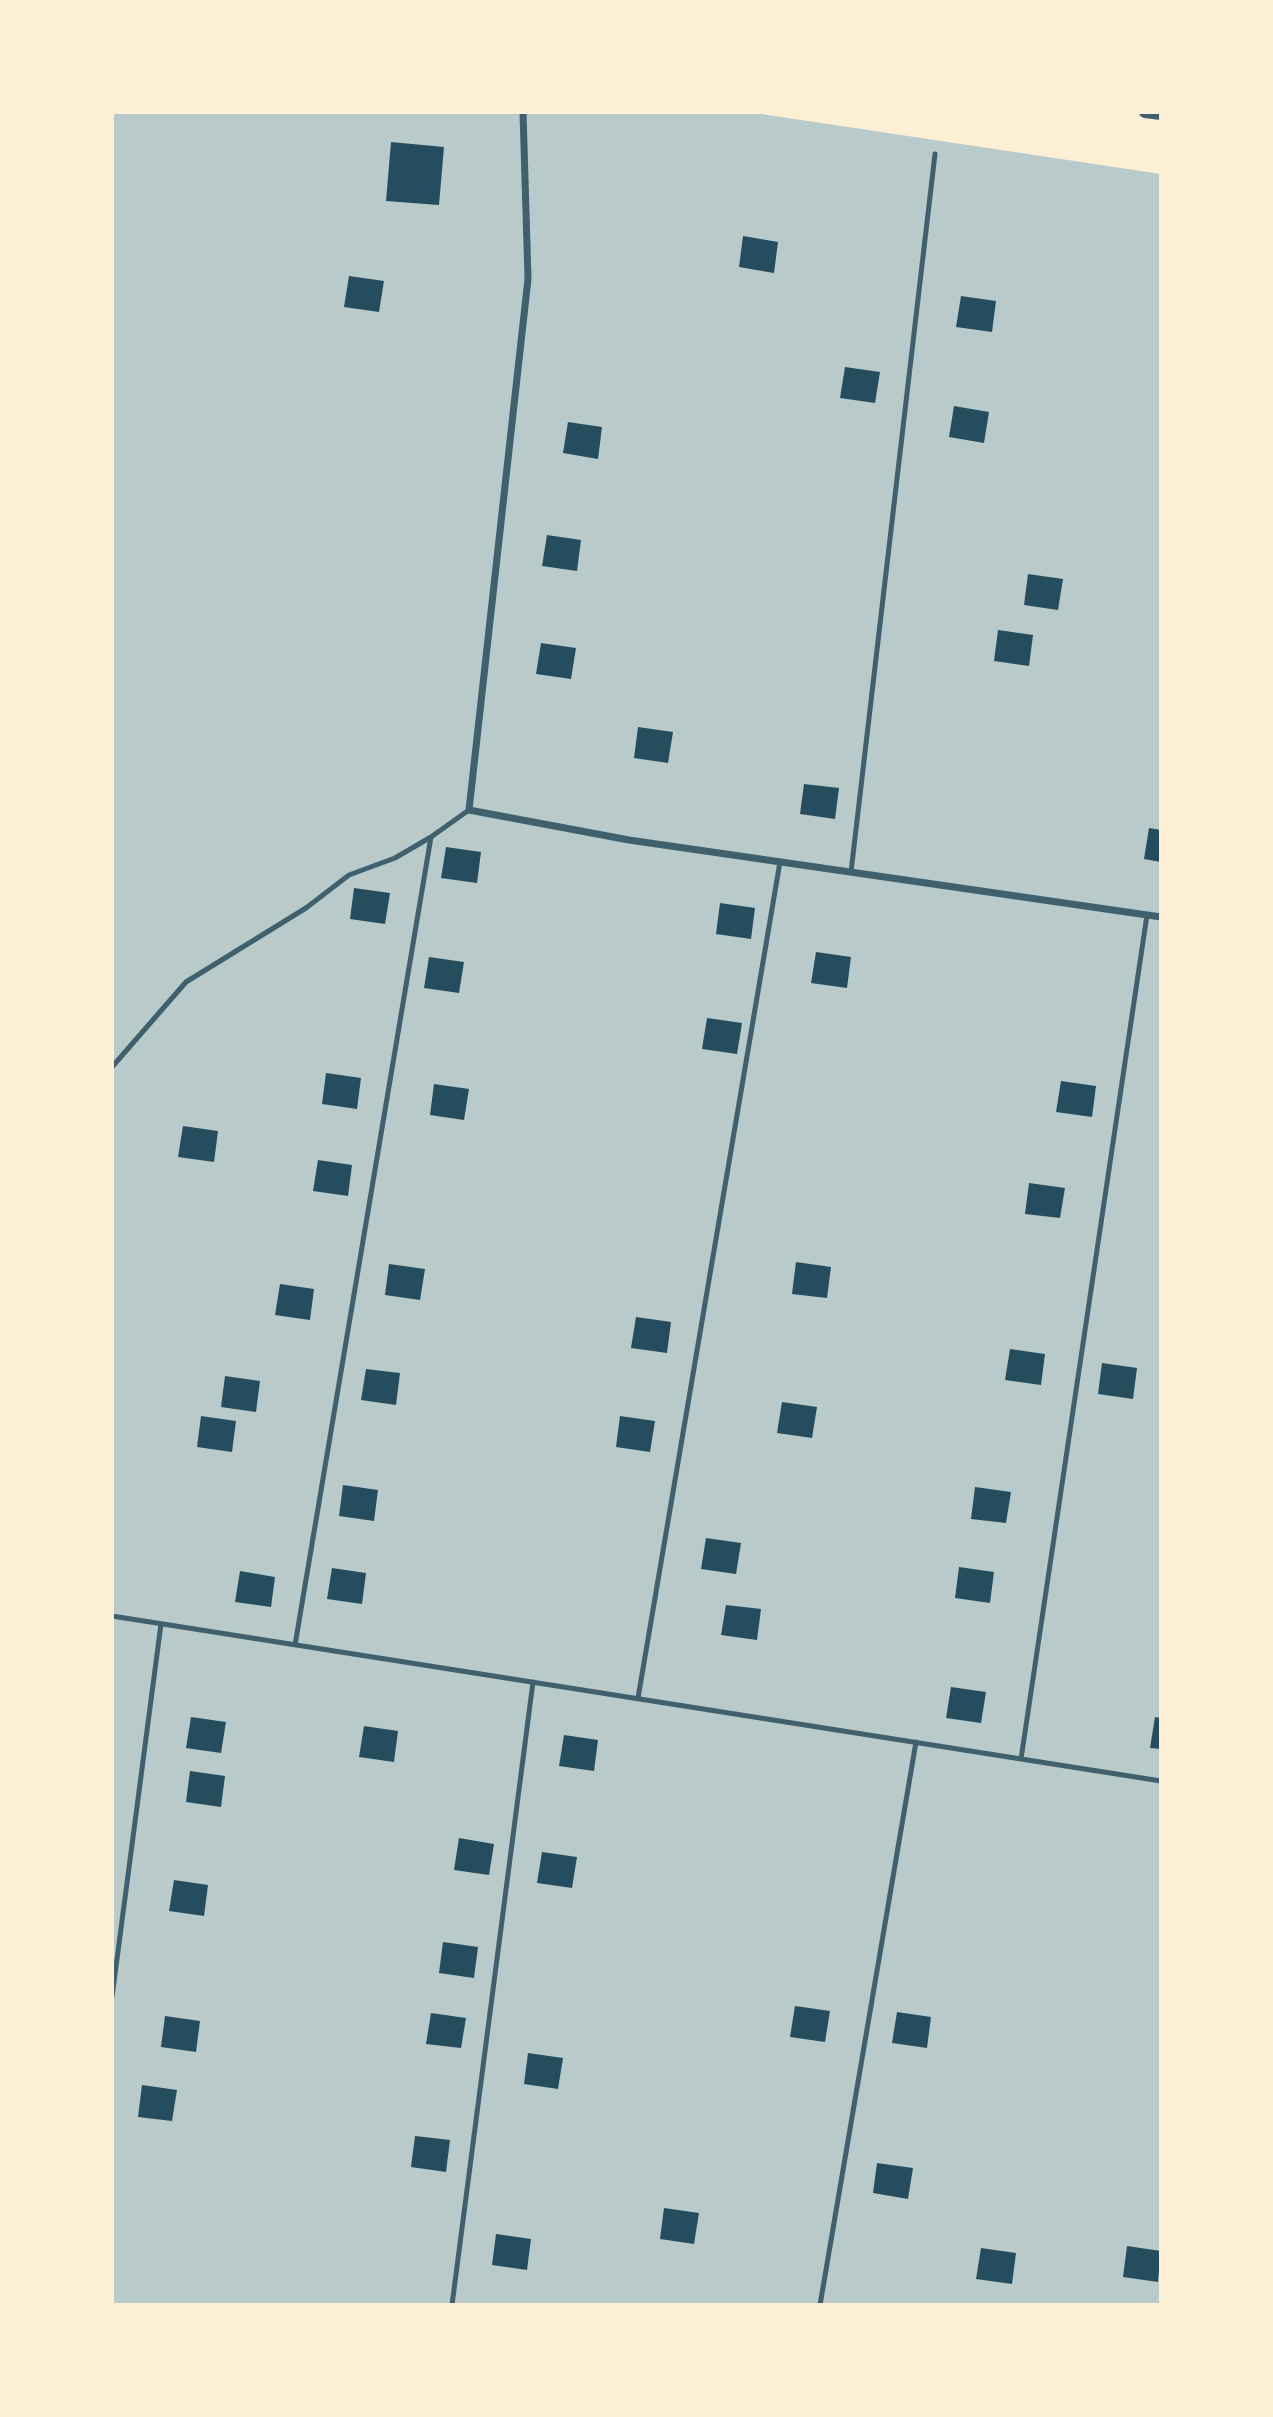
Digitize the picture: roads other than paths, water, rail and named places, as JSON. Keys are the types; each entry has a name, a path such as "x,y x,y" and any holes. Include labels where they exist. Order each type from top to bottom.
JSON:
{"street":[{"path":"523,112 528,279 470,810 629,840 1161,917"},
{"path":"1145,112 1161,114"}],"lane":[{"path":"851,872 935,154"},
{"path":"112,1067 186,982 306,908 349,875 395,858 470,810"},
{"path":"295,1645 431,837"},
{"path":"638,1699 780,862"},
{"path":"1021,1759 1147,915"},
{"path":"112,1616 1161,1781"},
{"path":"112,1997 161,1624"},
{"path":"452,2305 533,1682"},
{"path":"820,2305 916,1742"}]}
